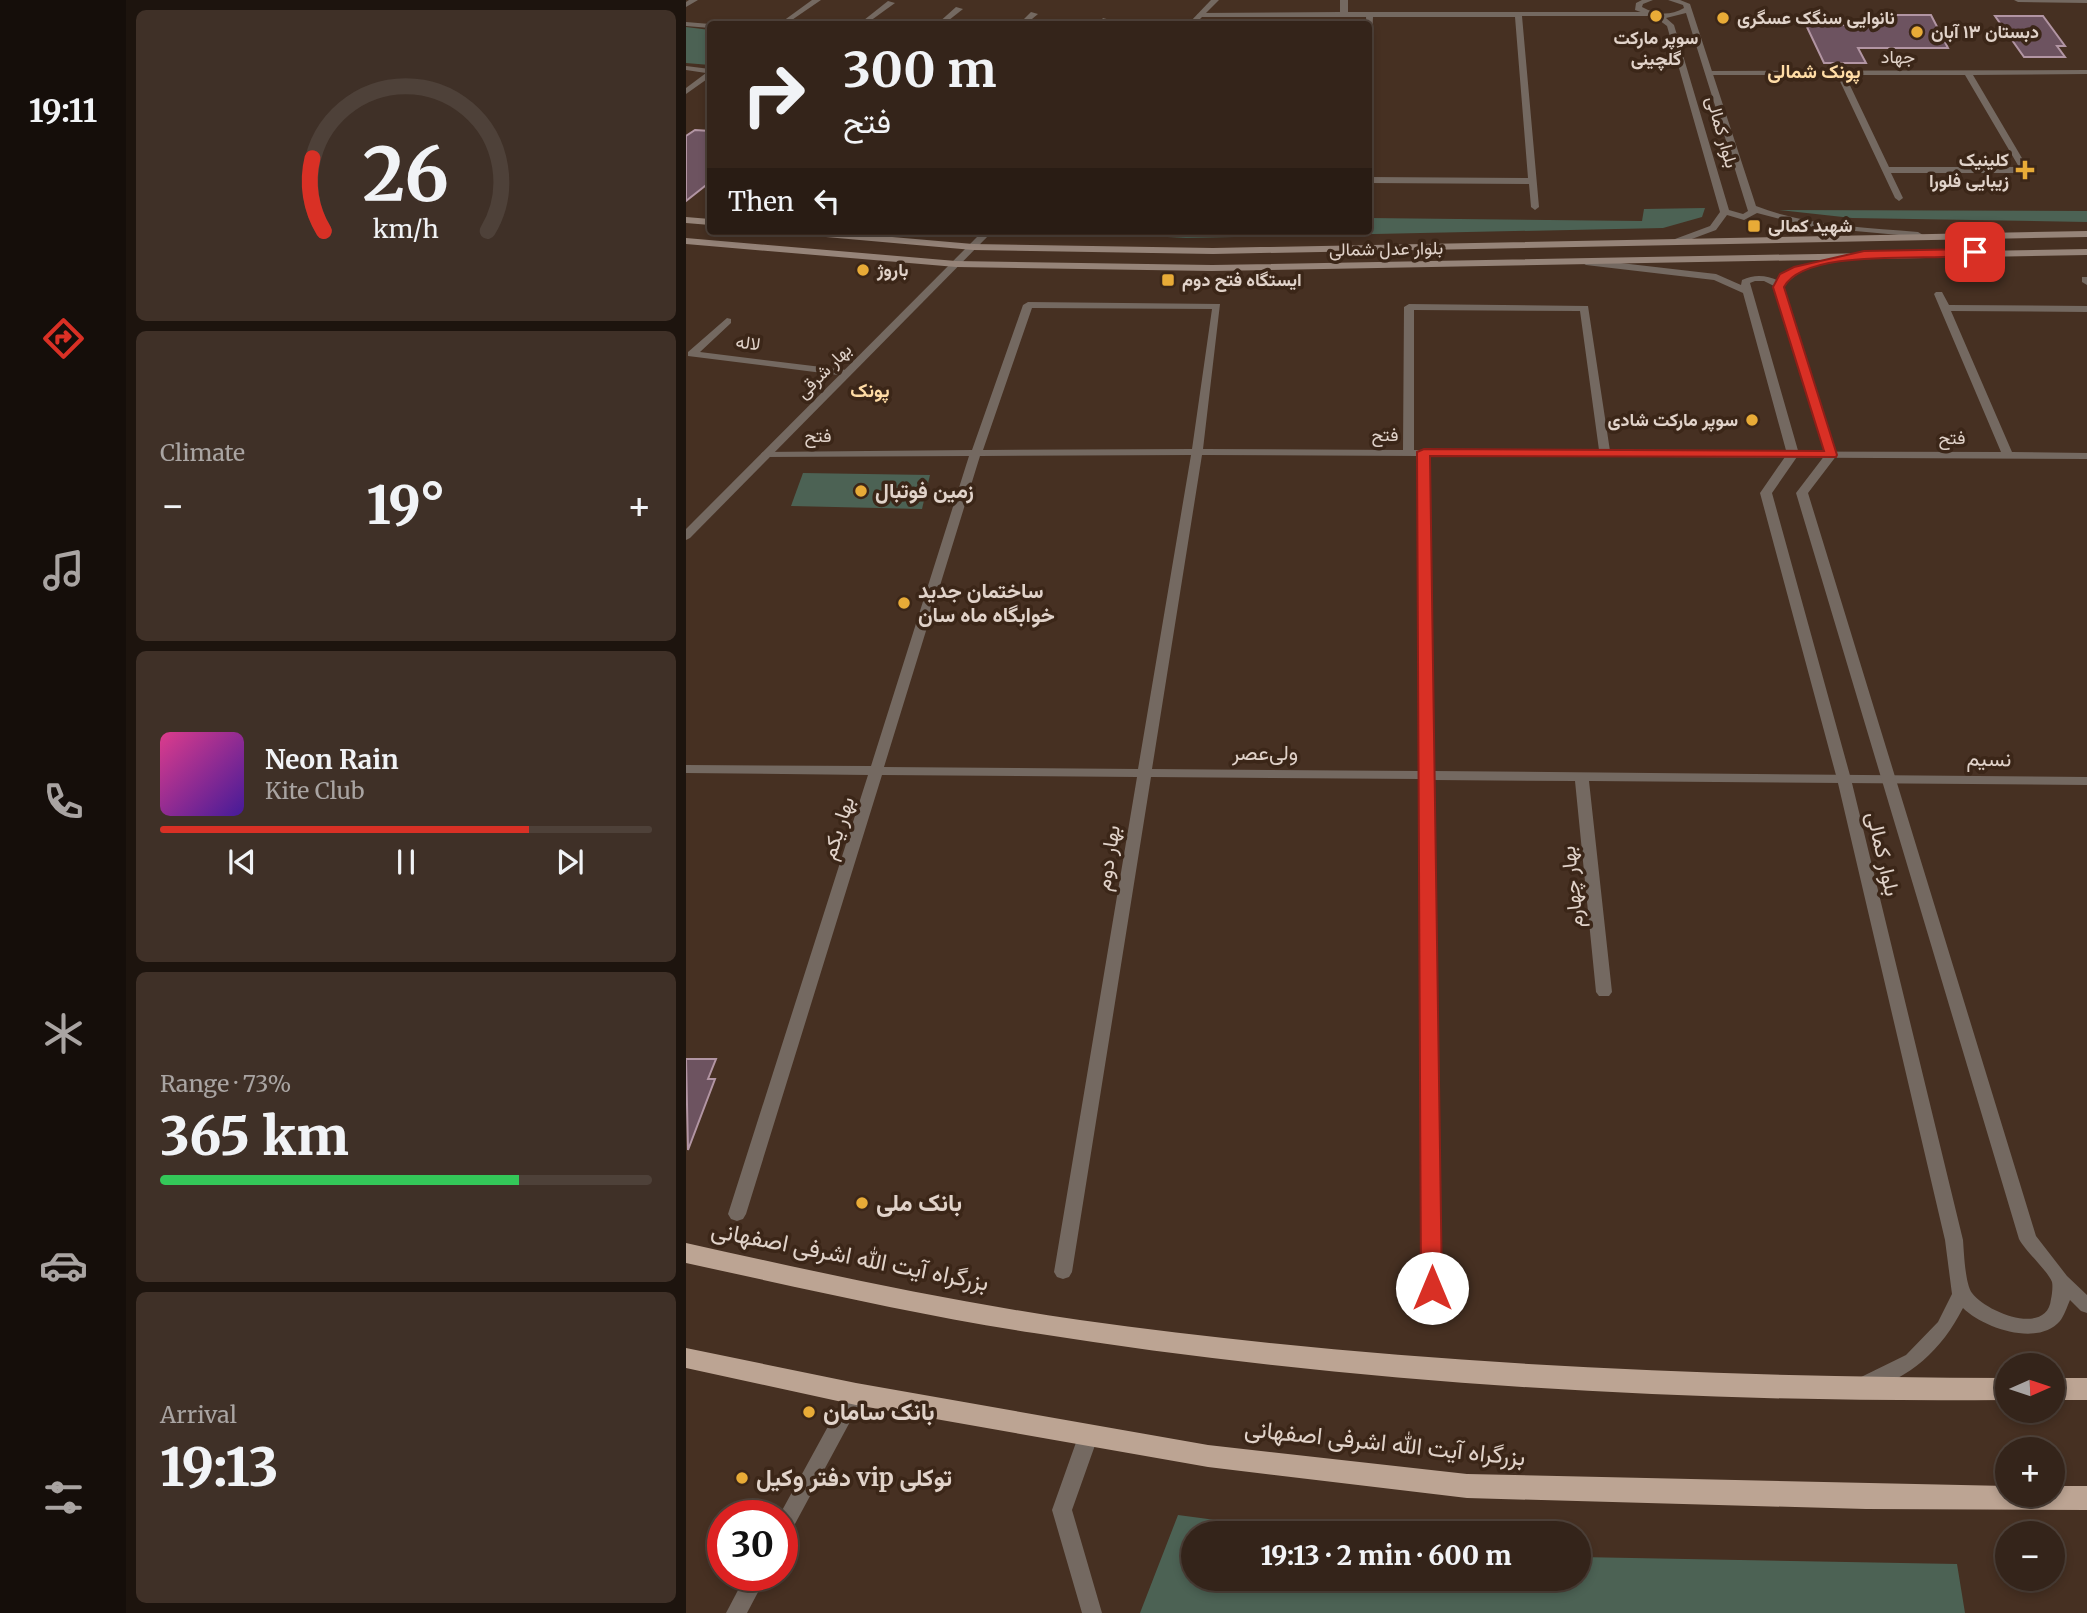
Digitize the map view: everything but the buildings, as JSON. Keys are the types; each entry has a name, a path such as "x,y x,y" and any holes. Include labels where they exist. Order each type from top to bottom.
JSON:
{"highway":[{"name":"بزرگراه آیت الله اشرفی اصفهانی","path":"686,1253 901,1300 1078,1329 1238,1350 1496,1375 1854,1390 1995,1389"},
{"name":"بزرگراه آیت الله اشرفی اصفهانی","path":"686,1358 856,1394 1208,1455 1467,1486 1866,1497 2087,1499"},
{"path":"2065,1389 2087,1389"}],"main road":[{"path":"686,220 707,222"},
{"name":"بلوار عدل شمالی","path":"837,235 972,247 1213,251 1918,235 2087,234"},
{"name":"بلوار عدل شمالی","path":"686,241 956,264 1219,268 1864,254 2087,252"}],"street":[{"path":"686,5 694,0"},
{"path":"786,21 817,0"},
{"path":"1194,21 1215,0"},
{"path":"1344,0 1344,14"},
{"path":"1490,0 1492,14"},
{"path":"1637,3 1649,0"},
{"path":"2018,0 2087,1"},
{"path":"866,21 891,3"},
{"name":"بلوار کمالی","path":"1637,3 1670,25 1725,212"},
{"path":"1201,15 1680,14 1682,3"},
{"name":"بلوار کمالی","path":"1682,3 1710,73 1753,210"},
{"path":"944,21 960,9"},
{"path":"1369,21 1370,14"},
{"path":"1518,14 1535,207"},
{"path":"1026,21 1034,15"},
{"path":"1218,21 1220,15"},
{"path":"686,24 707,26"},
{"path":"686,68 707,72"},
{"path":"1886,170 2025,170 1966,72"},
{"name":"جهاد","path":"1710,73 2087,72"},
{"path":"1840,73 1899,198"},
{"path":"686,92 707,74"},
{"path":"1372,180 1533,181"},
{"path":"1678,241 1713,228 1725,212 1744,217 1753,210 1803,221 1918,235"},
{"name":"بهار شرقی","path":"686,536 984,235"},
{"path":"1778,286 1784,276 1798,269 1864,254"},
{"path":"1585,262 1716,277 1747,287 1763,278 1778,286 1831,455"},
{"path":"1747,287 1793,454"},
{"path":"1939,294 2008,455"},
{"name":"بهار دوم","path":"1028,305 1217,306 1197,452 1063,1272"},
{"name":"بهار یکم","path":"737,1214 879,771 976,453 1028,305"},
{"path":"1431,1303 1427,776 1409,307 1585,308 1605,454"},
{"path":"1945,308 2087,309"},
{"name":"لاله","path":"727,321 692,354 846,373"},
{"name":"فتح","path":"767,454 1416,452 2087,456"},
{"name":"بلوار کمالی","path":"1793,454 1766,493 1844,779 1954,1240 1961,1294"},
{"name":"بلوار کمالی","path":"1831,455 1802,493 2028,1239 2062,1281 2087,1306"},
{"name":"ولی‌عصر","path":"686,769 1844,779"},
{"name":"بهار چهارم","path":"1582,777 1604,992"},
{"name":"نسیم","path":"1844,779 2087,781"},
{"path":"1854,1390 1913,1360 1944,1327 1961,1294 1985,1317 2003,1325 2021,1327 2039,1324 2053,1317 2061,1306 2062,1281"},
{"path":"798,1500 856,1394"},
{"path":"1089,1434 1062,1510 1092,1613"},
{"path":"736,1613 748,1591"}],"green space":[{"path":"686,27 707,30 707,65 686,63"},
{"path":"1705,208 1702,217 1663,228 1372,234 1372,218 1642,221 1644,209"},
{"path":"1779,210 2087,211 2087,222 1852,218"},
{"path":"1129,235 1329,235 1186,238"},
{"name":"زمین فوتبال","path":"803,473 930,475 922,509 791,506"},
{"path":"1178,1515 1223,1521 1181,1521 1181,1591 1591,1591 1591,1557 1957,1564 1965,1613 1140,1613"}],"place":[{"name":"سوپر مارکت گلچینی","path":"1656,16"},
{"name":"نانوایی سنگک عسگری","path":"1723,18"},
{"name":"دبستان ۱۳ آبان","path":"1917,32"},
{"name":"کلینیک زیبایی فلورا","path":"2025,170"},
{"name":"شهید کمالی","path":"1754,226"},
{"name":"باروژ","path":"863,270"},
{"name":"ایستگاه فتح دوم","path":"1168,280"},
{"name":"سوپر مارکت شادی","path":"1752,420"},
{"name":"زمین فوتبال","path":"861,491"},
{"name":"ساختمان جدید خوابگاه ماه سان","path":"904,603"},
{"name":"بانک ملی","path":"862,1203"},
{"name":"بانک سامان","path":"809,1412"},
{"name":"دفتر وکیل vip توکلی","path":"742,1478"}],"district":[{"name":"پونک شمالی","path":"1814,71"},
{"name":"پونک","path":"870,390"}],"route":[{"path":"1432,1288 1424,452 1831,455 1779,287 1784,276 1798,269 1864,254 1975,252"}]}
